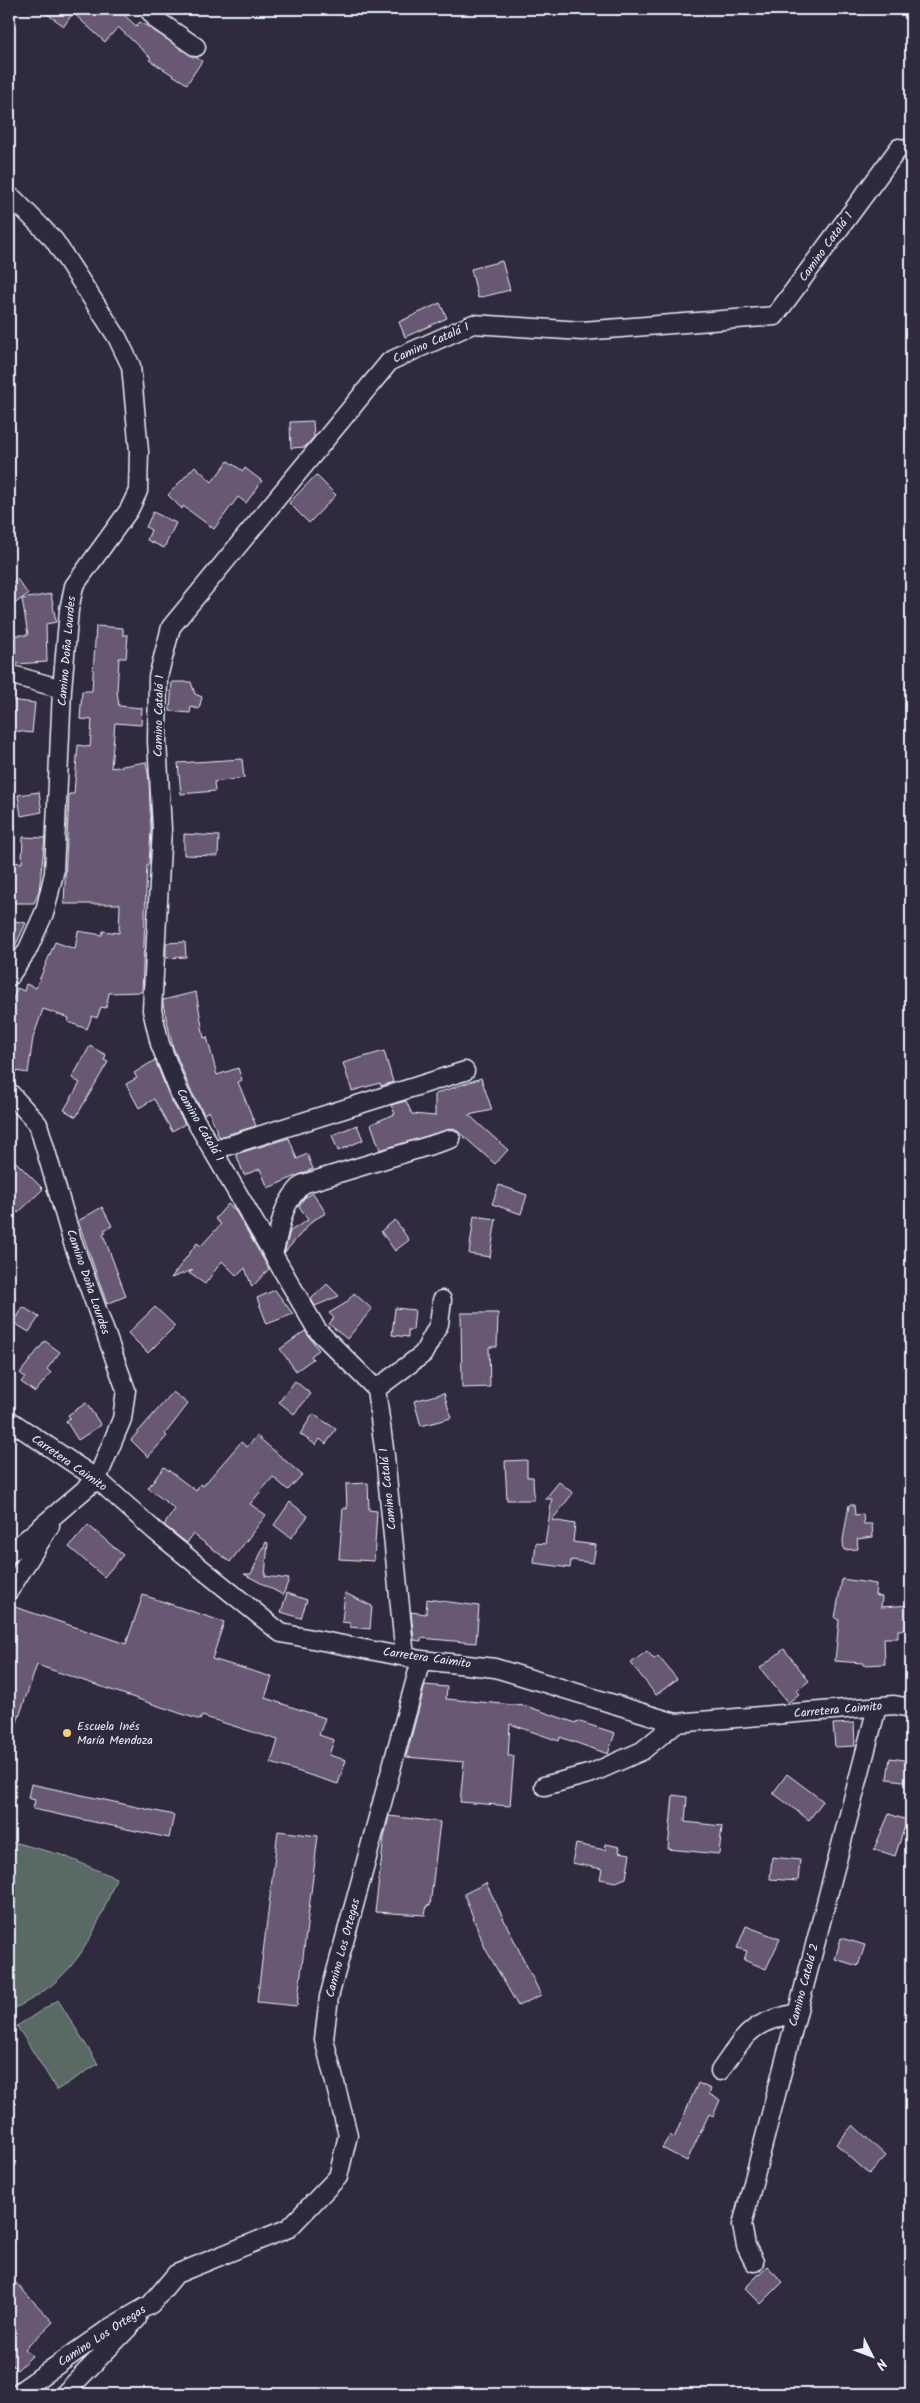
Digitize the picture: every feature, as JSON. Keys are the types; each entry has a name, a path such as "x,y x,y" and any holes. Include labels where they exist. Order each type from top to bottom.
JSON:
{"street":[{"path":"148,9 158,21 196,47"},
{"name":"Camino Catalá 1","path":"413,1658 376,1389 317,1330 180,1094 160,1044 152,1010 162,829 157,741 158,677 171,627 390,361 473,324 582,330 775,316 899,148"},
{"name":"Camino Doña Lourdes","path":"9,197 14,199 54,240 118,337 131,366 139,451 138,490 129,510 74,586 69,610 62,689 54,874 45,911 27,951 9,977"},
{"path":"9,674 62,689"},
{"path":"214,1150 465,1072"},
{"name":"Camino Doña Lourdes","path":"9,1092 38,1124 72,1240 126,1390 122,1419 97,1479"},
{"path":"273,1254 281,1218 290,1196 303,1184 451,1139"},
{"path":"376,1389 423,1354 439,1324 442,1300"},
{"name":"Carretera Caimito","path":"9,1420 97,1479 154,1531 281,1633 413,1658 495,1668 676,1723 894,1705 911,1708"},
{"path":"9,1554 97,1479"},
{"path":"9,1591 60,1511"},
{"name":"Camino Los Ortegas","path":"16,2394 111,2327 151,2304 176,2274 290,2228 338,2176 348,2135 324,2039 329,1997 413,1658"},
{"name":"Camino Catalá 2","path":"754,2262 746,2246 742,2225 876,1707"},
{"path":"544,1786 592,1772 642,1751 676,1723"},
{"path":"720,2071 748,2031 774,2018 797,2013"},
{"path":"64,2394 151,2304"}],"green space":[{"path":"9,1841 62,1855 116,1878 98,1922 78,1957 50,1987 9,2011"},
{"path":"58,2000 98,2064 57,2090 17,2026"}],"building":[{"path":"40,9 118,9 136,26 140,22 202,61 187,84 149,60 151,58 118,27 105,42 73,13 64,26"},
{"path":"502,261 510,290 478,298 471,269"},
{"path":"440,303 447,318 405,337 399,322"},
{"path":"313,421 314,437 305,447 291,448 290,422"},
{"path":"228,461 243,471 245,468 262,481 246,503 238,497 214,529 183,506 182,509 168,495 195,466 212,482"},
{"path":"316,475 336,495 309,523 289,503"},
{"path":"153,512 176,523 164,548 147,540 151,530 146,527"},
{"path":"17,579 28,594 9,608 9,585"},
{"path":"51,594 56,622 46,624 47,662 16,664 15,635 28,635 22,599"},
{"path":"96,626 123,628 123,635 128,635 126,658 119,658 117,691 119,706 142,708 141,725 115,723 111,768 146,762 149,779 151,829 149,865 147,865 142,992 109,993 106,1008 101,1007 97,1018 92,1016 87,1029 68,1022 69,1018 43,1009 33,1038 28,1073 9,1070 9,1011 17,988 24,991 26,984 36,988 55,942 75,949 78,931 102,935 103,931 119,933 120,904 64,904 69,794 74,794 78,745 90,747 92,720 80,719 82,691 92,691"},
{"path":"172,682 191,682 195,694 202,697 199,709 191,707 190,713 170,711"},
{"path":"9,700 35,703 32,733 9,730"},
{"path":"242,759 244,778 214,782 215,791 181,794 178,763"},
{"path":"39,792 42,812 21,816 18,795"},
{"path":"184,834 219,836 218,856 184,855"},
{"path":"23,837 45,838 39,891 34,903 9,903 13,862 22,863"},
{"path":"9,920 26,923 9,959"},
{"path":"185,942 186,957 166,958 166,943"},
{"path":"196,992 204,1038 207,1037 217,1075 238,1068 242,1080 238,1082 256,1126 219,1137 209,1111 204,1114 190,1089 173,1047 163,1000"},
{"path":"90,1046 106,1055 104,1060 108,1062 76,1117 64,1110 80,1083 72,1078"},
{"path":"384,1051 393,1082 381,1086 380,1083 352,1091 343,1063"},
{"path":"155,1060 170,1098 185,1124 172,1131 154,1099 139,1108 126,1084 137,1078 134,1073"},
{"path":"481,1078 492,1110 469,1115 508,1150 495,1164 454,1128 380,1150 371,1124 395,1114 391,1105 406,1101 412,1114 435,1116 435,1094"},
{"path":"357,1125 363,1140 338,1151 332,1135"},
{"path":"289,1138 297,1159 307,1154 313,1169 268,1188 260,1169 244,1175 236,1154"},
{"path":"16,1162 43,1189 18,1213 9,1204 9,1169"},
{"path":"499,1185 527,1195 521,1214 492,1204"},
{"path":"313,1193 326,1213 312,1221 284,1253 290,1231 308,1220 299,1206 304,1198"},
{"path":"228,1204 235,1210 269,1269 252,1287 245,1268 237,1276 222,1261 205,1284 189,1273 193,1270 171,1278 197,1243 201,1246 221,1224 215,1219"},
{"path":"102,1207 112,1226 104,1230 106,1233 103,1234 126,1296 107,1304 78,1221"},
{"path":"474,1216 496,1219 490,1257 469,1254"},
{"path":"395,1220 409,1240 395,1251 381,1231"},
{"path":"327,1284 339,1296 315,1306 311,1299"},
{"path":"275,1290 293,1314 267,1324 257,1298"},
{"path":"354,1293 372,1309 347,1339 329,1324 334,1318 329,1313 346,1303"},
{"path":"23,1307 39,1317 29,1332 14,1323"},
{"path":"155,1307 175,1326 148,1353 128,1333"},
{"path":"395,1308 415,1310 413,1330 408,1330 408,1337 392,1335"},
{"path":"461,1313 498,1313 497,1347 489,1347 490,1387 462,1388"},
{"path":"305,1331 319,1350 311,1356 313,1359 296,1371 280,1349"},
{"path":"45,1341 60,1352 47,1369 51,1373 35,1392 21,1382 25,1377 20,1373"},
{"path":"295,1381 311,1394 294,1414 279,1402"},
{"path":"173,1392 188,1404 165,1434 167,1436 148,1457 131,1440"},
{"path":"444,1393 451,1418 421,1426 414,1401"},
{"path":"86,1403 101,1425 78,1440 66,1421 70,1418 68,1415"},
{"path":"313,1414 336,1429 326,1444 320,1439 316,1445 300,1434"},
{"path":"257,1436 302,1475 288,1490 273,1477 250,1504 266,1515 230,1562 193,1534 187,1543 164,1525 175,1509 148,1488 164,1467 196,1491 200,1484 203,1486 241,1442 247,1447"},
{"path":"527,1460 527,1477 533,1477 534,1500 507,1500 505,1461"},
{"path":"559,1482 573,1493 552,1520 575,1524 573,1542 596,1545 593,1563 571,1560 570,1568 534,1563 536,1543 545,1544 552,1499 545,1499"},
{"path":"368,1483 369,1510 377,1511 374,1561 339,1559 343,1508 347,1509 346,1484"},
{"path":"290,1502 308,1516 291,1538 274,1525"},
{"path":"849,1505 854,1505 855,1515 863,1514 864,1524 872,1524 873,1537 857,1539 858,1549 844,1550 843,1540"},
{"path":"88,1525 123,1555 104,1577 69,1547"},
{"path":"266,1542 268,1543 265,1576 289,1579 283,1595 244,1574 251,1574"},
{"path":"842,1579 876,1584 875,1595 882,1597 881,1607 911,1605 911,1629 898,1630 898,1638 884,1638 885,1664 863,1665 863,1663 835,1661 839,1620 835,1618"},
{"path":"287,1593 307,1600 301,1618 281,1612"},
{"path":"345,1593 372,1606 370,1629 350,1627 350,1623 342,1622"},
{"path":"143,1595 224,1622 212,1659 272,1677 265,1698 325,1718 319,1735 334,1740 329,1755 346,1760 338,1784 271,1763 278,1740 202,1716 200,1720 37,1665 11,1740 9,1739 9,1625 15,1607 126,1644"},
{"path":"427,1599 479,1606 476,1643 421,1638 421,1641 414,1640 411,1612 426,1614"},
{"path":"784,1649 809,1681 796,1691 799,1694 788,1703 760,1668"},
{"path":"647,1651 654,1659 658,1656 677,1679 656,1695 631,1663"},
{"path":"425,1685 447,1687 446,1699 526,1706 576,1723 577,1721 615,1733 608,1754 560,1737 559,1741 510,1724 508,1756 514,1756 510,1806 460,1802 464,1762 406,1757"},
{"path":"854,1723 855,1746 835,1747 833,1724"},
{"path":"890,1758 911,1761 911,1782 887,1779"},
{"path":"787,1774 823,1801 809,1820 773,1793"},
{"path":"31,1784 174,1815 169,1838 33,1809 35,1800 28,1798"},
{"path":"673,1795 687,1797 685,1822 722,1826 719,1854 668,1849"},
{"path":"889,1814 907,1820 895,1856 874,1849"},
{"path":"389,1816 440,1822 430,1906 427,1905 425,1915 375,1912 384,1838"},
{"path":"278,1831 318,1836 297,2006 257,2002"},
{"path":"576,1844 605,1850 606,1844 620,1847 619,1852 630,1854 626,1878 616,1882 600,1879 602,1869 572,1863"},
{"path":"772,1857 800,1860 798,1881 770,1879"},
{"path":"486,1883 541,1995 518,2006 485,1948 464,1894"},
{"path":"746,1926 780,1939 766,1969 744,1960 747,1951 737,1948"},
{"path":"841,1938 865,1945 858,1966 835,1959"},
{"path":"698,2083 711,2089 709,2094 720,2100 713,2116 709,2114 687,2161 662,2148 670,2135 674,2138"},
{"path":"853,2125 886,2156 869,2174 836,2144"},
{"path":"767,2266 783,2282 761,2304 745,2288"},
{"path":"9,2276 53,2322 25,2349 32,2356 17,2370 9,2362"}],"place":[{"name":"Escuela Inés María Mendoza","path":"67,1733"}]}
